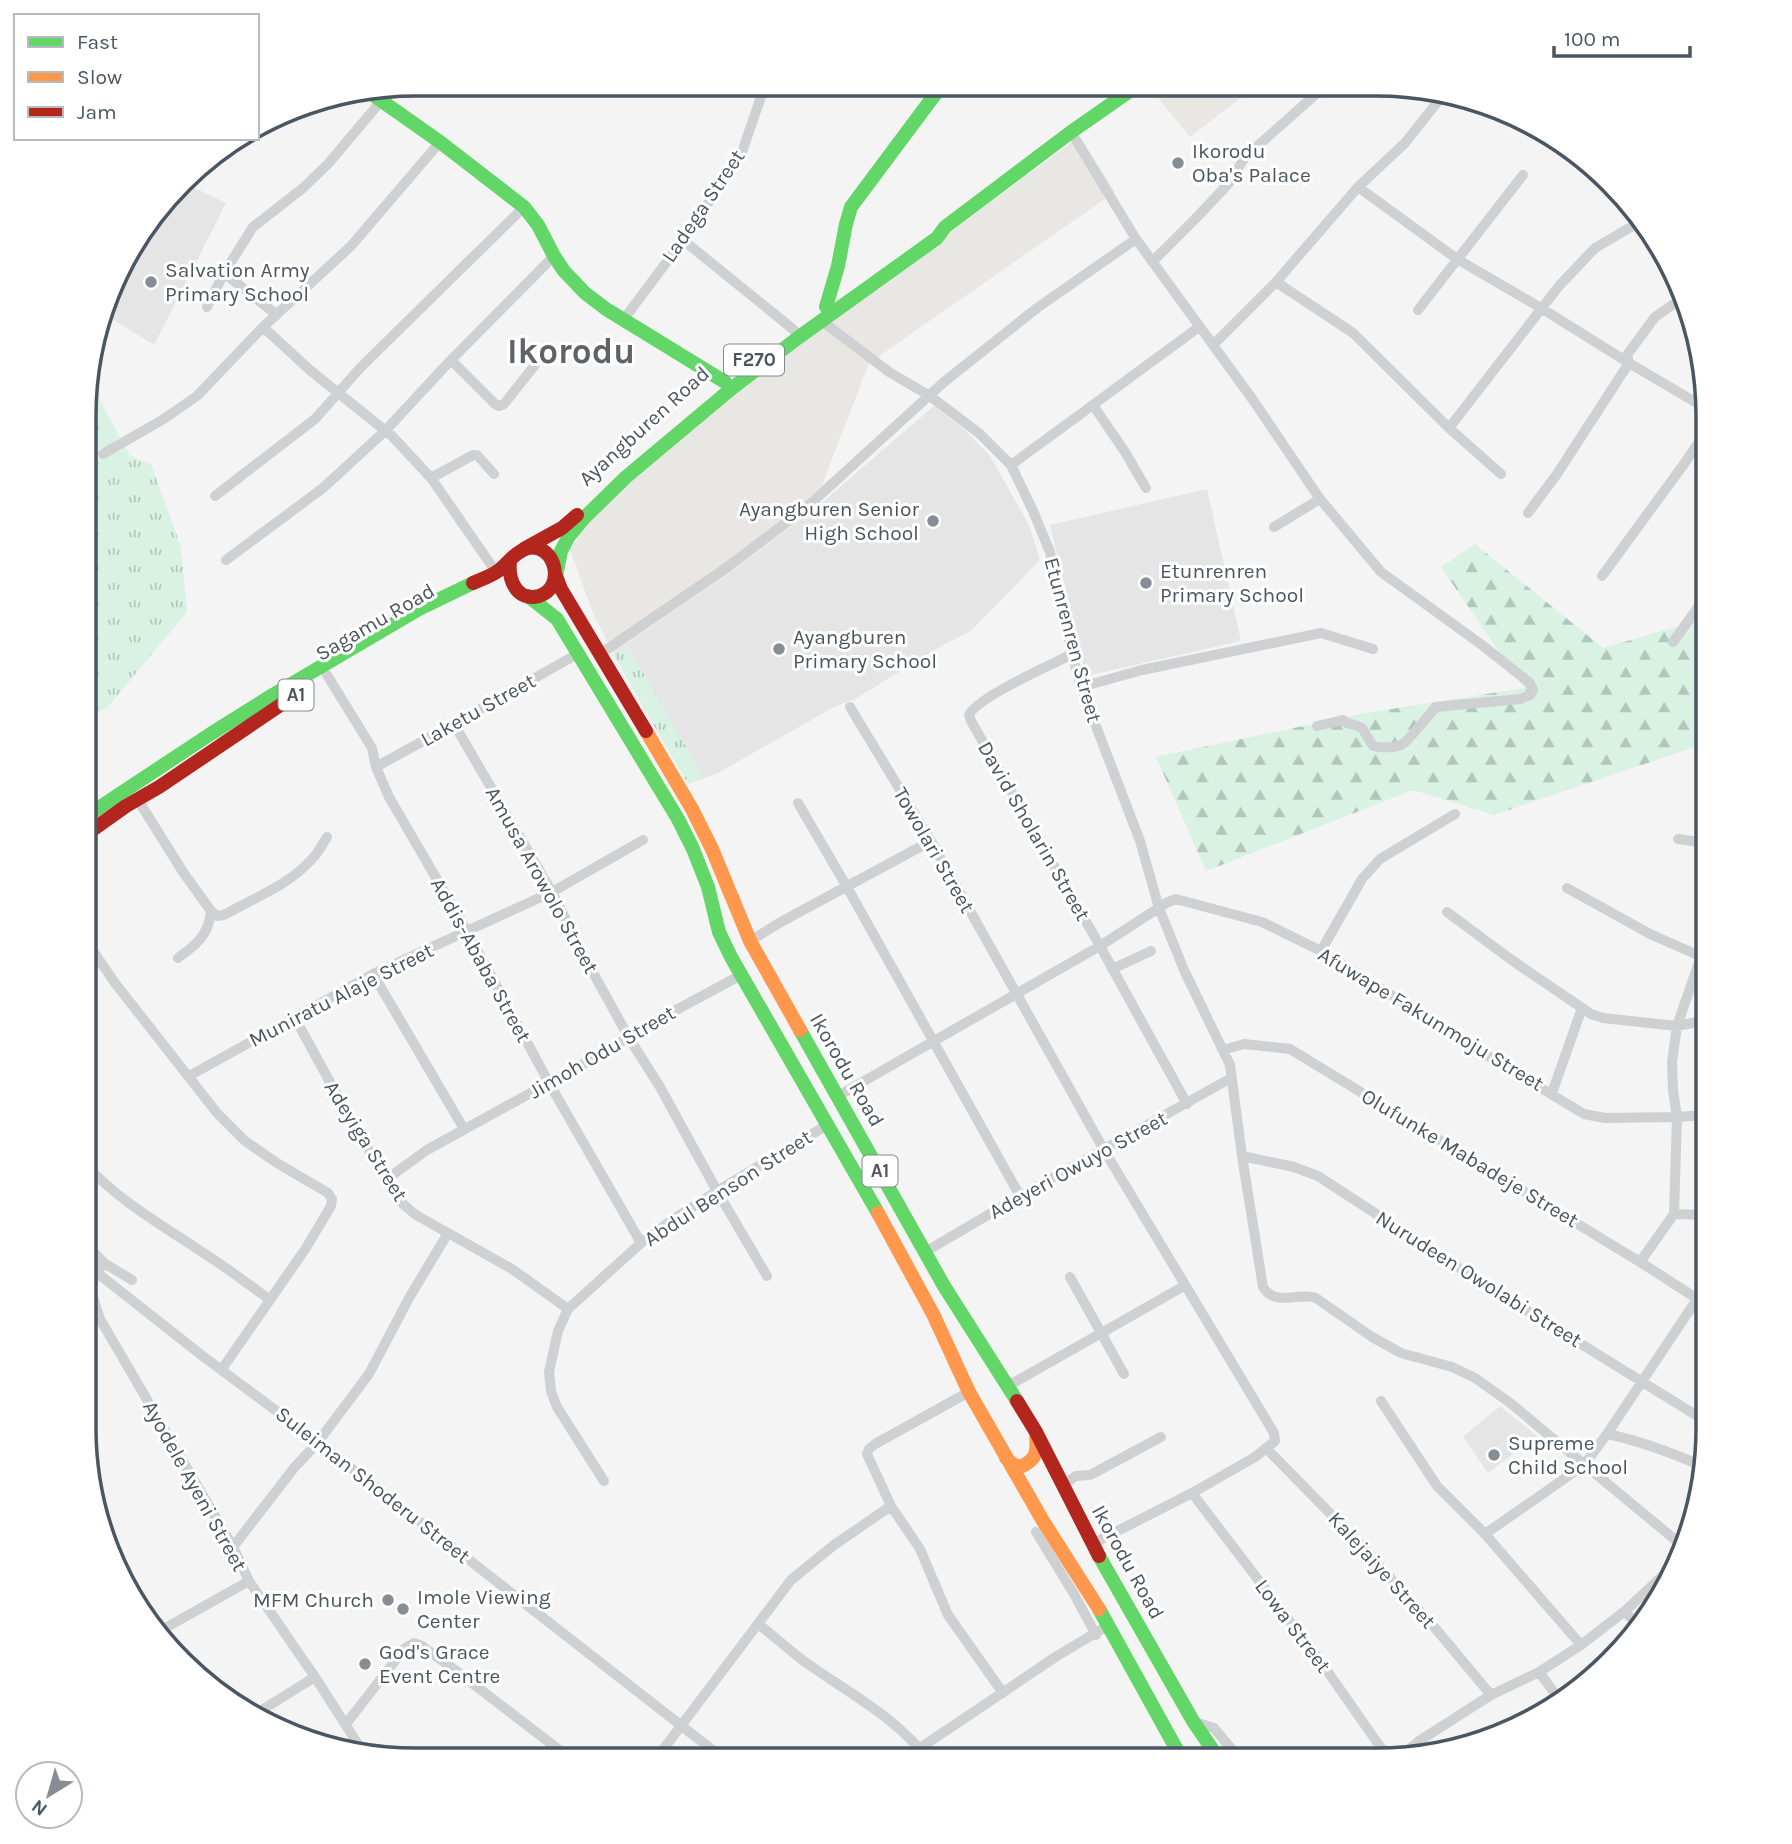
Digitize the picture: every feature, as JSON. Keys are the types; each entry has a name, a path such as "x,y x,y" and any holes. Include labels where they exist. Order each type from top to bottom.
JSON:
{"main road":[{"path":"824,314 851,207 934,96"},
{"name":"Ayangburen Road","path":"582,516 730,388 824,314 931,232 945,227 1123,96"},
{"path":"379,99 524,207 538,225 564,271 585,293 606,309 725,382"},
{"name":"Ayangburen Road","path":"582,516 622,472 725,382 794,330 824,314"},
{"name":"F270","path":"524,550 582,516"},
{"name":"F270","path":"556,576 561,551 582,516"},
{"path":"524,550 540,550 553,560 556,576 551,588 536,596 523,594 512,586 509,578 510,561 524,550"},
{"name":"Sagamu Road","path":"96,828 138,800 217,739 413,612 496,572 510,561"},
{"name":"Ikorodu Road","path":"556,576 561,589 692,809 712,849 750,941 944,1286 1036,1432 1092,1544 1193,1721 1211,1748"},
{"name":"Sagamu Road","path":"96,810 454,601 477,591 496,589 523,594"},
{"name":"A1","path":"523,594 557,620 678,819 708,887 719,932 741,975 905,1260 1006,1458 1109,1625 1176,1748"},
{"path":"1006,1458 1020,1467 1032,1461 1036,1456 1036,1432"}],"street":[{"name":"Ladega Street","path":"624,319 741,155 761,96"},
{"path":"1152,262 1229,183 1245,157 1313,96"},
{"path":"206,307 253,227 303,188 328,164 373,99"},
{"path":"1213,345 1276,282 1358,187 1405,143 1438,102"},
{"path":"1071,132 1136,239 1253,400 1320,499 1381,572 1492,653 1530,683 1533,690 1530,695 1520,699 1436,707 1408,740 1399,746 1373,746 1362,728 1342,720 1317,726"},
{"path":"103,454 197,396 263,327 351,246 440,142"},
{"path":"1418,310 1523,174"},
{"path":"1358,187 1457,259 1695,402"},
{"path":"215,496 315,419 388,339 524,207"},
{"path":"1449,428 1559,286 1595,248 1633,225"},
{"path":"600,654 704,584 809,505 944,382 1037,308 1136,239"},
{"path":"682,240 794,330"},
{"path":"226,560 323,488 385,431 554,256"},
{"path":"224,273 276,315"},
{"path":"1276,282 1353,333 1449,428 1501,474"},
{"path":"1528,513 1557,474 1629,363 1627,355 1655,317 1675,303"},
{"name":"Etunrenren Street","path":"824,314 889,372 930,396 980,434 1011,465 1034,510 1050,552 1081,687 1140,841 1159,908 1184,970 1230,1065 1263,1287 1268,1295 1276,1298 1307,1295 1316,1298 1372,1337 1401,1353 1452,1367 1475,1378 1509,1402 1584,1465"},
{"path":"263,327 311,371 392,436 431,478 496,572"},
{"path":"1011,465 1199,327"},
{"path":"452,360 499,406 504,404 535,365"},
{"path":"1093,405 1146,488"},
{"path":"1602,576 1696,446"},
{"path":"431,478 472,455 477,455 494,474"},
{"path":"1274,527 1320,499"},
{"path":"1673,642 1696,610"},
{"path":"1081,687 1142,670 1321,633 1373,649"},
{"name":"Laketu Street","path":"376,767 579,653"},
{"name":"David Sholarin Street","path":"1072,654 986,698 973,708 969,715 1187,1104"},
{"name":"Addis-Ababa Street","path":"327,675 372,748 376,767 389,797 467,931 640,1243"},
{"name":"Towolari Street","path":"850,707 931,841 1104,1150 1274,1433 1275,1441 1268,1449"},
{"name":"Amusa Arowolo Street","path":"454,724 552,892 629,1038 660,1087 767,1276"},
{"path":"138,800 183,872 217,916 225,915 272,890 314,858 327,837"},
{"path":"799,803 1020,1196"},
{"path":"1321,951 1363,879 1380,859 1455,814"},
{"path":"1678,839 1696,842"},
{"name":"Muniratu Alaje Street","path":"189,1076 373,974 552,892 643,840"},
{"path":"750,941 931,841"},
{"path":"1567,888 1650,934 1696,954"},
{"name":"Afuwape Fakunmoju Street","path":"1159,908 1176,900 1208,906 1262,922 1321,951 1584,1114 1605,1118 1696,1116"},
{"path":"838,1096 1100,946 1159,908"},
{"path":"178,958 204,934 210,925 211,911"},
{"path":"1447,912 1591,1014 1604,1018 1677,1026 1696,1022"},
{"path":"1112,969 1151,951"},
{"path":"96,955 217,1113 245,1141 276,1163 328,1193 332,1199 331,1206 306,1248 222,1369"},
{"path":"1640,1262 1674,1214 1677,1117 1672,1062 1677,1026 1696,968"},
{"path":"373,974 464,1129"},
{"name":"Jimoh Odu Street","path":"387,1179 427,1150 629,1038 684,1004 741,975"},
{"path":"1552,1093 1582,1008"},
{"name":"Adeyiga Street","path":"295,1018 349,1117 403,1204 416,1215 512,1269 568,1309"},
{"name":"Olufunke Mabadeje Street","path":"1223,1050 1244,1044 1290,1049 1696,1298"},
{"name":"Adeyeri Owuyo Street","path":"925,1252 1231,1078"},
{"name":"Abdul Benson Street","path":"568,1309 640,1243 717,1191 827,1125"},
{"name":"Nurudeen Owolabi Street","path":"1242,1156 1294,1167 1318,1177 1696,1415"},
{"path":"96,1175 138,1209 270,1300"},
{"path":"1674,1214 1696,1215"},
{"path":"233,1548 369,1374 409,1298 448,1233"},
{"path":"96,1255 104,1263 132,1280"},
{"path":"96,1273 104,1263"},
{"name":"Suleiman Shoderu Street","path":"96,1273 318,1442 710,1748"},
{"path":"1070,1277 1124,1374"},
{"path":"1008,1386 1184,1286"},
{"path":"1485,1534 1584,1465 1696,1300"},
{"name":"Ayodele Ayeni Street","path":"96,1307 100,1319 233,1548 249,1581 357,1742"},
{"path":"568,1309 558,1331 549,1372 551,1391 557,1408 604,1481"},
{"path":"970,1392 869,1449 867,1454 891,1506 920,1549 948,1615 1003,1693"},
{"path":"1381,1401 1437,1486 1485,1534 1581,1645"},
{"path":"1607,1434 1641,1441 1694,1462"},
{"path":"1063,1485 1076,1476 1090,1475 1161,1437"},
{"path":"1092,1544 1192,1493 1268,1449"},
{"name":"Kalejaiye Street","path":"1268,1449 1363,1546 1491,1695"},
{"path":"1584,1465 1675,1540"},
{"name":"Lowa Street","path":"1192,1493 1321,1662 1381,1748"},
{"path":"664,1748 791,1580 834,1545 891,1506"},
{"path":"1036,1532 1096,1635"},
{"path":"166,1628 249,1581"},
{"path":"1413,1745 1491,1695 1539,1672 1581,1645 1625,1611 1656,1582"},
{"path":"1625,1611 1632,1620"},
{"path":"758,1624 804,1661 873,1708 920,1748 1057,1656 1109,1625"},
{"path":"346,1724 405,1648 414,1643 455,1670 558,1748"},
{"path":"1539,1672 1555,1693"},
{"path":"263,1709 315,1676"},
{"path":"1193,1721 1214,1728 1231,1748"}],"shaded area":[{"path":"1156,96 1243,96 1190,137"},
{"path":"1080,136 1115,192 869,363 812,511 730,574 613,654 593,613 570,550 586,522 690,425"},
{"name":"Salvation Army Primary School","path":"193,187 226,203 154,345 111,319 129,275 150,238"},
{"name":"Ayangburen Primary School","path":"934,406 965,430 990,456 1029,525 1040,560 971,631 946,643 857,698 834,707 718,773 688,784 613,654 730,574 812,511"},
{"name":"Etunrenren Primary School","path":"1207,489 1241,641 1086,676 1050,525"},
{"name":"Supreme Child School","path":"1500,1406 1537,1436 1488,1473 1463,1437"}],"green space":[{"path":"97,395 130,456 151,464 181,547 187,612 108,707 96,714"},
{"path":"1475,544 1603,648 1696,621 1696,747 1494,815 1413,790 1206,871 1156,757 1360,714 1524,688 1441,567"},
{"path":"628,646 703,776 688,784 613,654"}],"traffic: fast":[{"path":"826,307 851,207 934,96"},
{"path":"556,576 561,551 569,536 626,477 731,389 937,238 945,227 1123,96"},
{"path":"378,99 524,207 538,225 564,271 585,293 606,309 725,382"},
{"path":"96,810 271,696 419,609 473,583"},
{"path":"528,596 557,619 678,819 708,887 719,932 731,957 878,1213"},
{"path":"800,1030 944,1286 1017,1401"},
{"path":"1099,1556 1193,1721 1211,1748"},
{"path":"1099,1609 1176,1748"}],"traffic: slow":[{"path":"646,731 692,809 712,849 750,941 800,1030"},
{"path":"878,1213 933,1314 969,1392 1043,1521 1099,1609"},
{"path":"1006,1458 1020,1467 1031,1461 1036,1449 1036,1432"}],"traffic: jam":[{"path":"524,549 562,528 577,515"},
{"path":"473,583 495,573 516,554 528,548 538,548 551,559 555,576 553,584 539,596 524,596 512,582 510,561"},
{"path":"556,576 561,589 646,731"},
{"path":"96,827 282,704"},
{"path":"1017,1401 1036,1432 1099,1556"}],"place":[{"name":"Ikorodu Oba's Palace","path":"1178,163"},
{"name":"Salvation Army Primary School","path":"151,282"},
{"name":"Ayangburen Senior High School","path":"933,521"},
{"name":"Etunrenren Primary School","path":"1146,583"},
{"name":"Ayangburen Primary School","path":"779,649"},
{"name":"Supreme Child School","path":"1494,1455"},
{"name":"MFM Church","path":"388,1600"},
{"name":"Imole Viewing Center","path":"403,1609"},
{"name":"God's Grace Event Centre","path":"365,1664"}],"district":[{"name":"Ikorodu","path":"571,351"}]}
